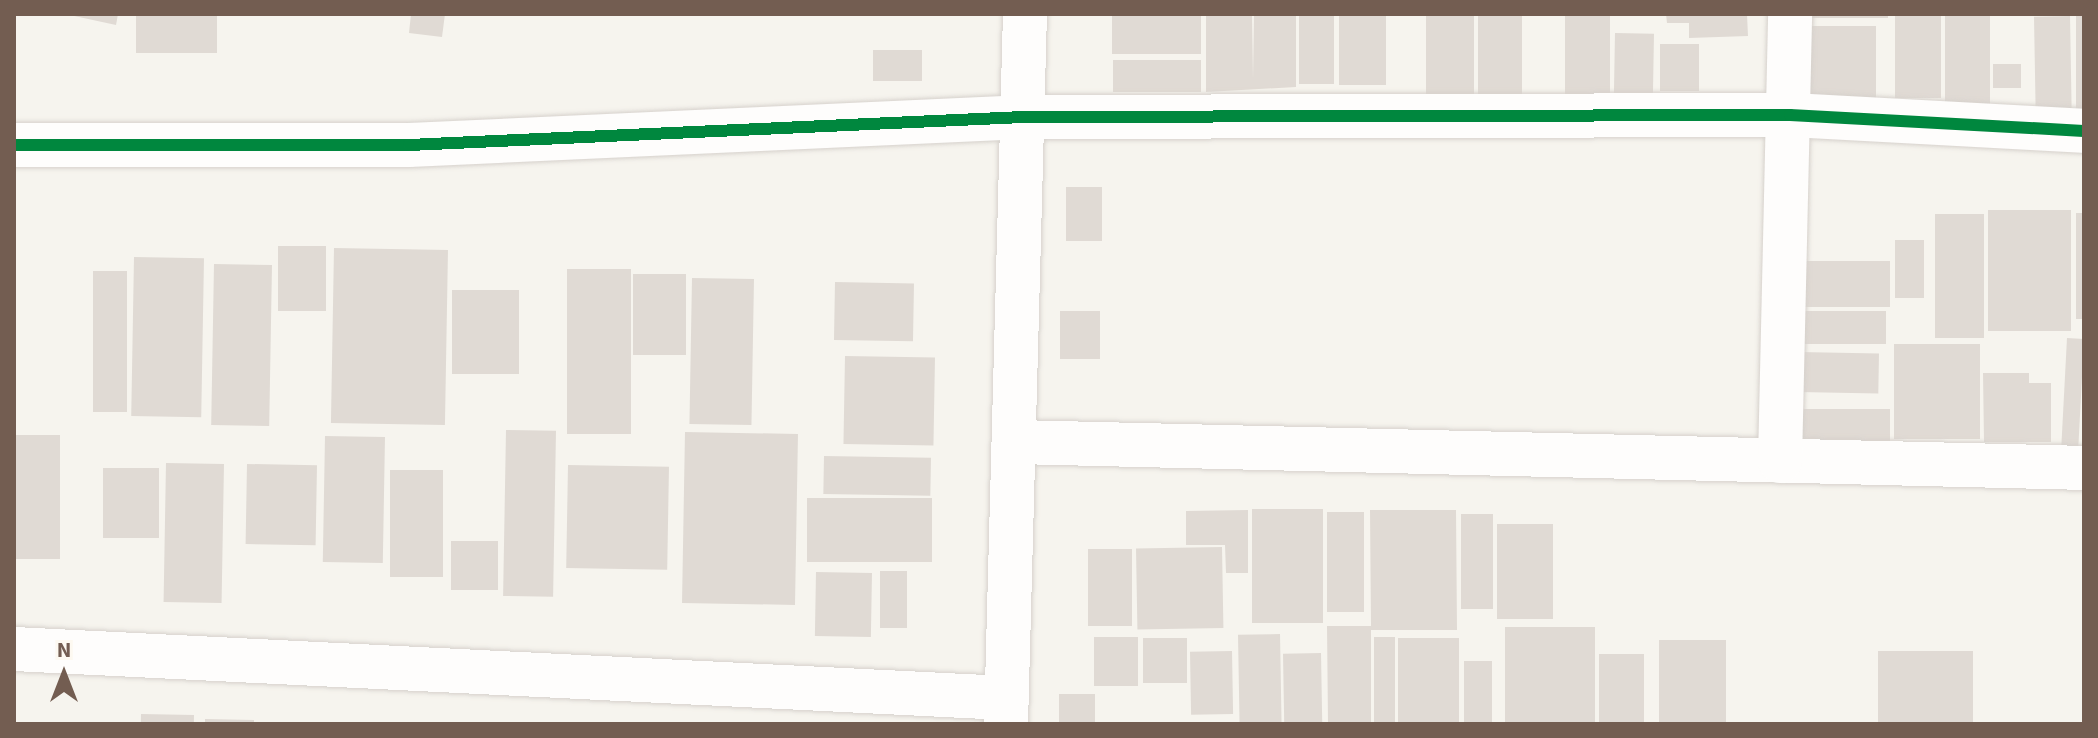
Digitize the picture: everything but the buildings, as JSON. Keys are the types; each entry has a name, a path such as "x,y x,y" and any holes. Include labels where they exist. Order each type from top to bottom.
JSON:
{"street":[{"path":"14,649 1005,711 1016,442 1025,14"},
{"path":"1780,461 1790,14"},
{"path":"14,145 409,145 1023,117 1790,115 2084,131"},
{"path":"1016,442 2084,468"}],"cycle path":[{"path":"14,145 409,145 1023,117 1790,115 2084,131"}]}
